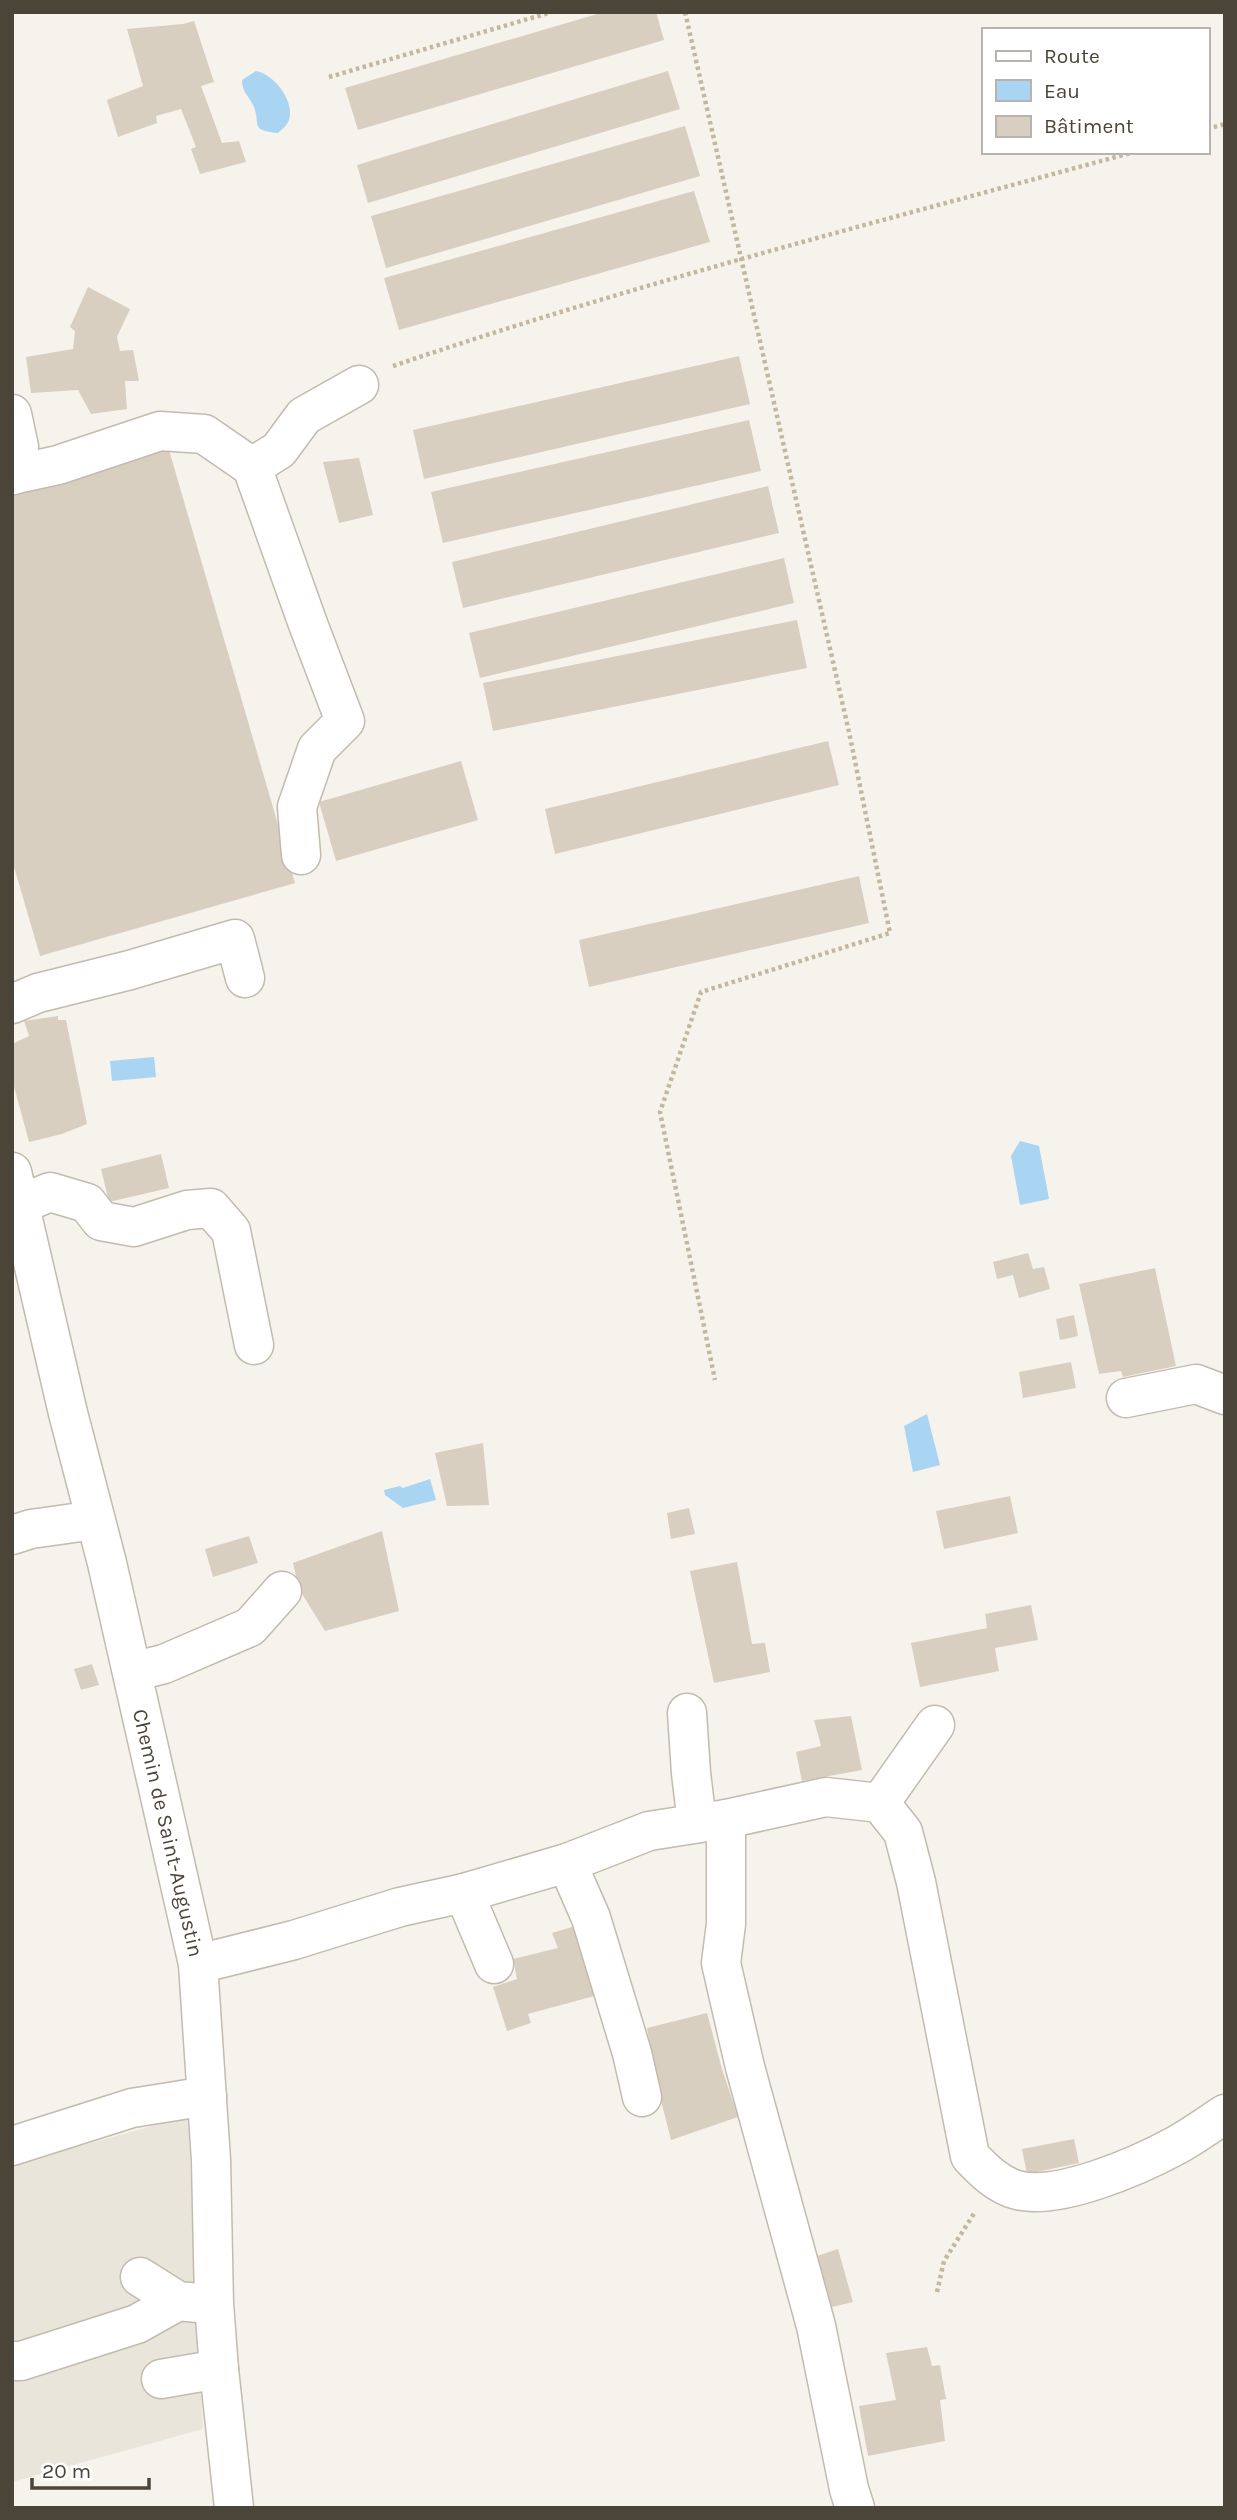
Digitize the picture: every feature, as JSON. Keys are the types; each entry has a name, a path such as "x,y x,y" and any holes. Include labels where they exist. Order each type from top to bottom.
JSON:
{"street":[{"path":"252,467 279,450 304,416 359,385"},
{"path":"12,414 19,447 13,475 58,465 160,431 204,434 252,467 345,721 317,749 297,807 300,855"},
{"path":"12,1004 38,993 130,970 235,939 245,978"},
{"path":"16,1189 50,1192 87,1203 100,1221 134,1227 187,1210 211,1208 230,1231 254,1345"},
{"name":"Chemin de Saint-Augustin","path":"16,1189 132,1672 198,1964 211,2160 196,2302 219,2369 234,2508"},
{"path":"1126,1398 1196,1384 1225,1395"},
{"path":"12,1535 31,1529 95,1520"},
{"path":"132,1672 164,1664 250,1628 282,1591"},
{"path":"687,1713 691,1773 711,1821 726,1924 721,1963 745,2067 816,2326 855,2508"},
{"path":"880,1803 935,1725"},
{"path":"198,1964 294,1940 400,1907 567,1863 649,1831 826,1797 880,1803 903,1832 916,1882 970,2156 987,2174 1016,2190 1047,2193 1104,2177 1176,2146 1225,2114"},
{"path":"567,1863 591,1918 632,2053 642,2097"},
{"path":"464,1892 494,1964"},
{"path":"12,2146 132,2108 207,2096"},
{"path":"139,2277 196,2302"},
{"path":"12,2361 21,2361 137,2324 196,2302"},
{"path":"161,2379 219,2369"}],"path":[{"path":"329,77 552,12"},
{"path":"685,12 846,718 890,933 701,992 660,1112 715,1380"},
{"path":"359,385 389,368 476,338 743,260 1126,154"},
{"path":"937,2292 944,2261 975,2212 987,2174"}],"shaded area":[{"path":"188,2116 203,2429 12,2482 12,2165"}],"water":[{"path":"256,71 276,83 289,105 289,120 278,133 263,130 258,126 254,107 243,88 242,80"},
{"path":"154,1057 156,1077 112,1081 110,1061"},
{"path":"1020,1141 1039,1146 1049,1199 1020,1205 1011,1156"},
{"path":"927,1414 940,1465 913,1472 904,1426"},
{"path":"430,1479 436,1500 403,1508 385,1495 384,1490 400,1486 403,1488"}],"building":[{"path":"604,12 656,12 664,40 358,130 345,88"},
{"path":"194,21 214,82 201,86 222,143 239,141 246,162 200,174 191,149 196,147 181,109 156,116 157,123 118,137 107,100 143,86 127,29"},
{"path":"668,71 680,109 368,203 357,165"},
{"path":"685,126 700,176 386,268 371,216"},
{"path":"694,191 710,242 399,330 384,278"},
{"path":"88,287 130,309 117,337 120,351 133,350 139,381 125,381 127,409 91,414 78,390 31,393 26,357 73,349 75,331 70,327"},
{"path":"739,356 750,404 424,479 413,430"},
{"path":"749,420 761,471 443,543 431,492"},
{"path":"167,443 295,883 40,956 12,860 12,488"},
{"path":"359,458 373,515 339,523 323,462"},
{"path":"768,486 779,533 463,608 452,562"},
{"path":"784,558 794,603 480,678 469,633"},
{"path":"797,620 807,668 493,731 483,683"},
{"path":"828,741 839,785 555,854 545,809"},
{"path":"461,761 478,820 336,861 319,802"},
{"path":"859,876 869,923 589,987 579,940"},
{"path":"58,1016 58,1020 66,1020 87,1124 62,1134 29,1142 12,1079 12,1044 29,1036 24,1021"},
{"path":"161,1154 169,1188 109,1202 101,1169"},
{"path":"1028,1253 1033,1269 1044,1267 1050,1289 1019,1298 1013,1275 997,1279 993,1262"},
{"path":"1155,1268 1176,1366 1123,1377 1121,1371 1099,1374 1079,1284"},
{"path":"1074,1315 1078,1336 1060,1340 1056,1319"},
{"path":"1071,1362 1076,1388 1023,1398 1019,1372"},
{"path":"483,1443 489,1505 447,1506 435,1453"},
{"path":"1010,1496 1018,1533 944,1549 936,1511"},
{"path":"689,1508 695,1534 671,1539 667,1513"},
{"path":"382,1531 399,1611 325,1631 299,1589 293,1563"},
{"path":"249,1536 258,1563 213,1577 205,1549"},
{"path":"737,1562 752,1644 765,1643 770,1672 714,1683 690,1571"},
{"path":"1031,1605 1038,1640 995,1648 999,1671 920,1687 911,1643 987,1628 985,1614"},
{"path":"92,1664 99,1685 81,1690 74,1669"},
{"path":"851,1716 862,1770 802,1781 796,1752 821,1746 814,1720"},
{"path":"585,1923 609,1992 528,2014 531,2023 507,2031 493,1987 517,1979 513,1959 558,1948 552,1933"},
{"path":"707,2013 738,2117 671,2140 657,2085 647,2028"},
{"path":"1074,2139 1079,2163 1027,2174 1022,2149"},
{"path":"838,2249 853,2302 820,2310 805,2260"},
{"path":"927,2347 932,2366 940,2365 946,2399 940,2400 945,2441 868,2456 859,2406 896,2400 886,2353"}]}
